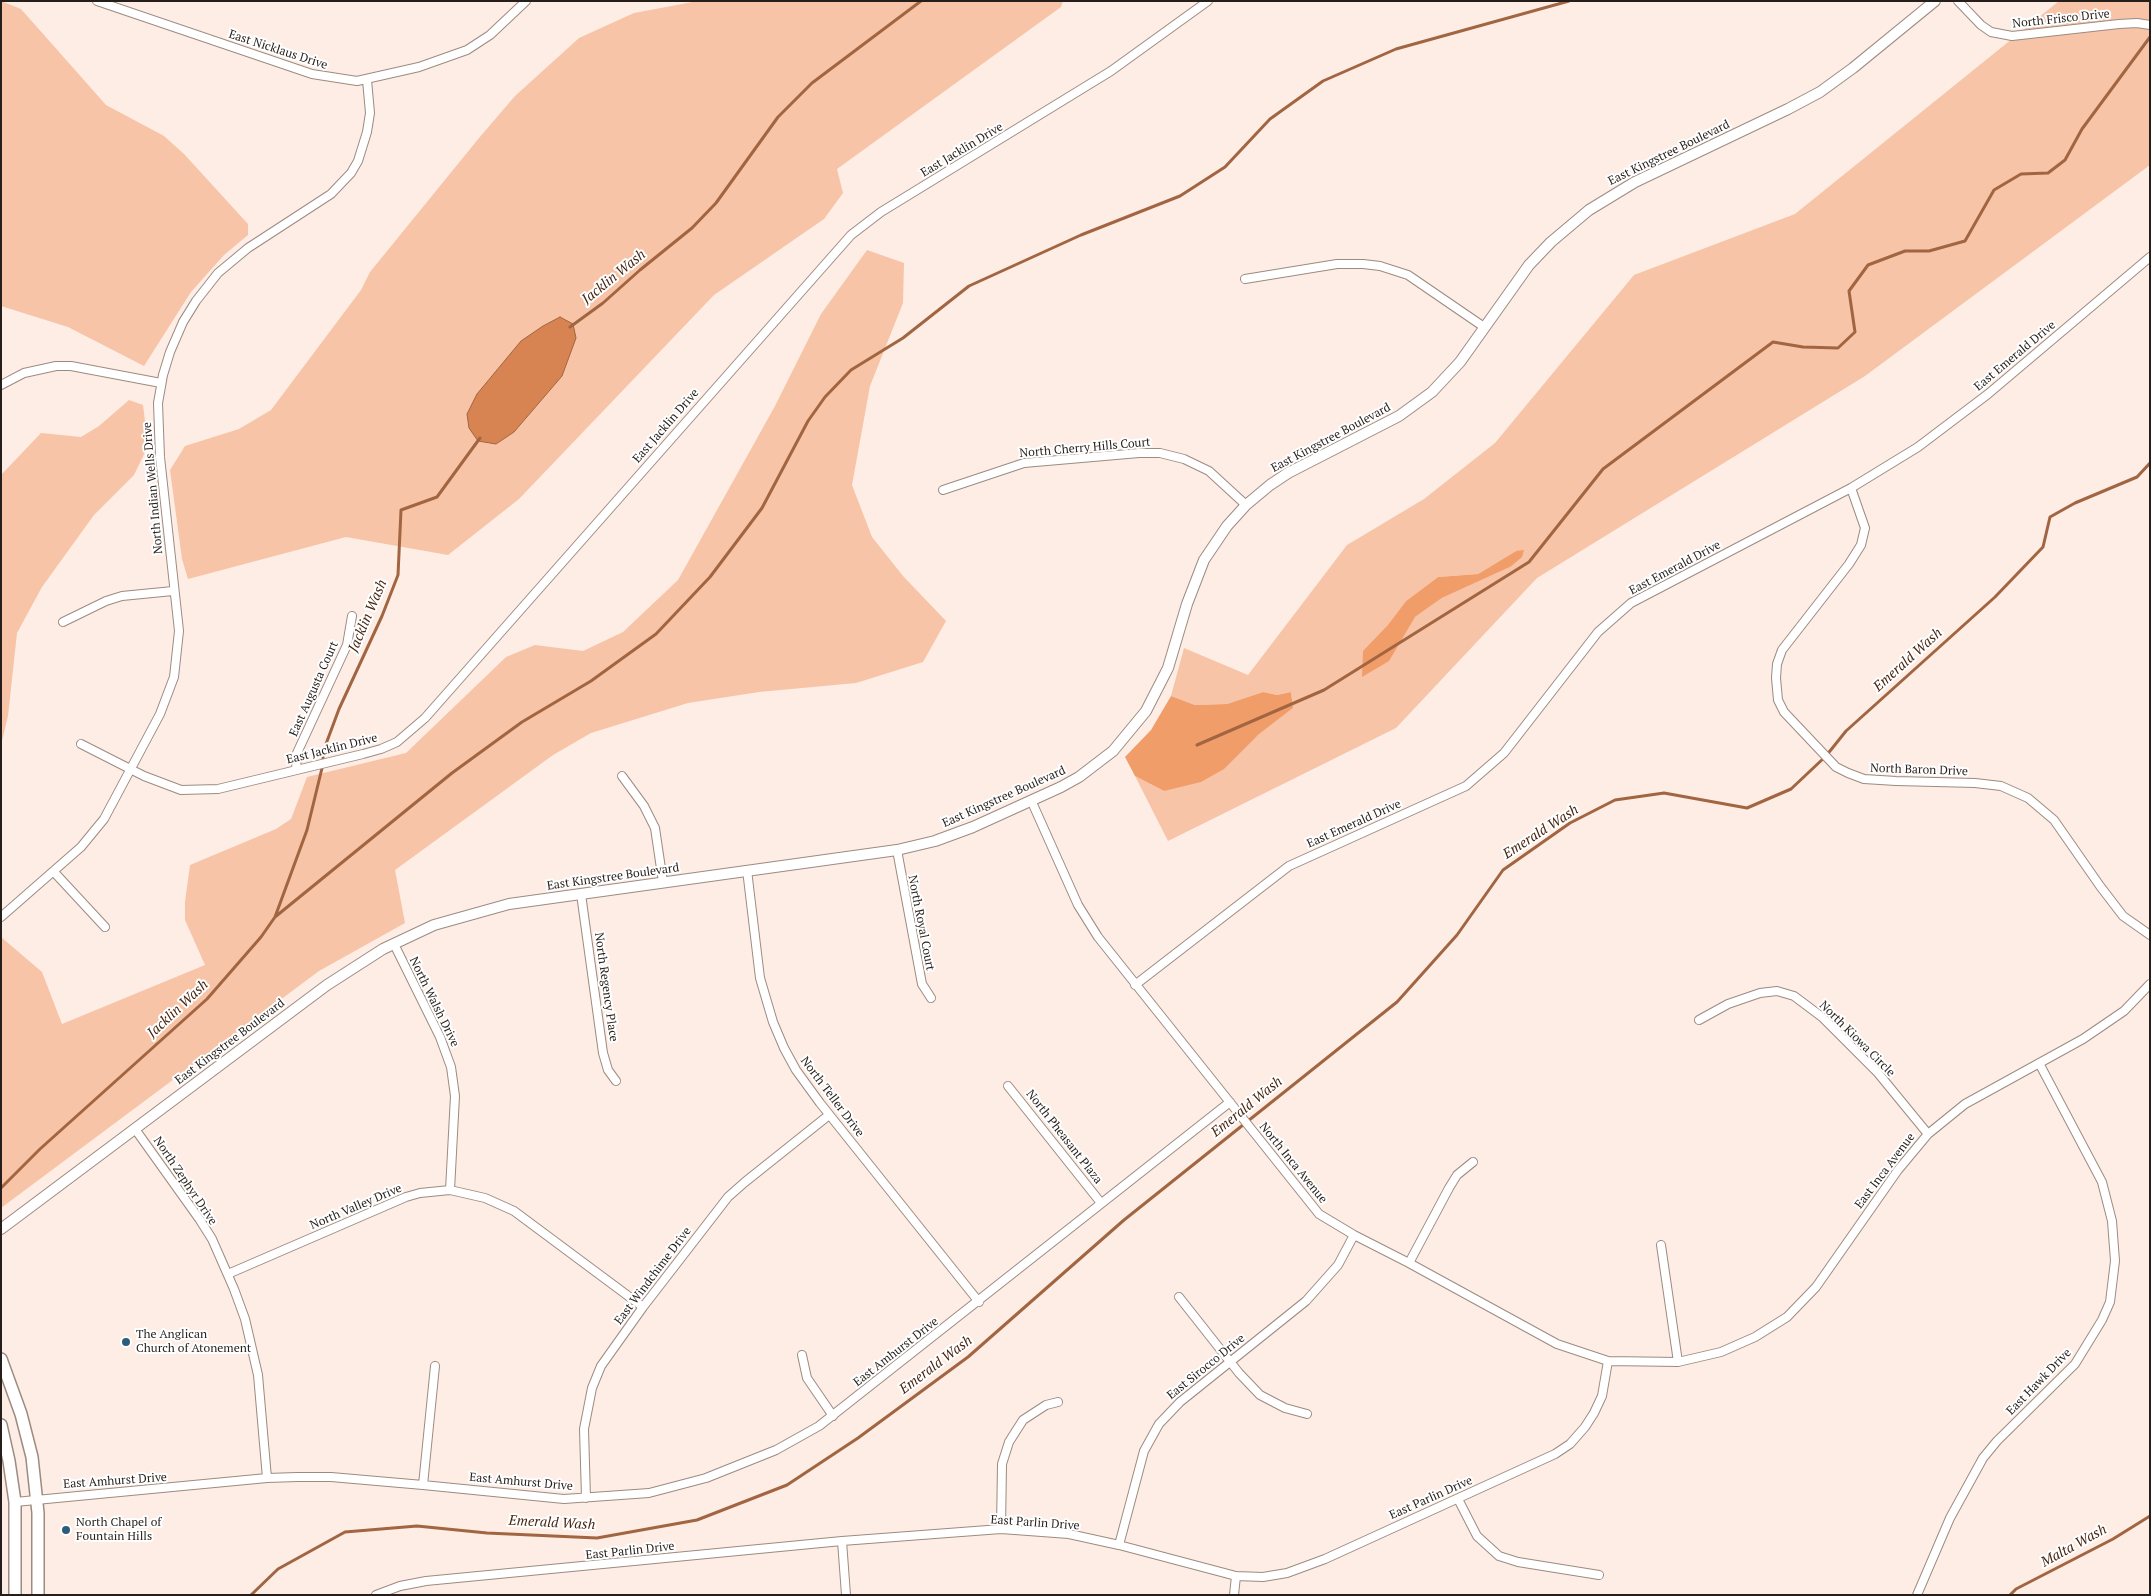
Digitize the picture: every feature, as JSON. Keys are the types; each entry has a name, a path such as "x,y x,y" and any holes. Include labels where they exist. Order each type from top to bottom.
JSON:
{"main road":[{"path":"1,1359 21,1414 32,1457 37,1500 38,1595"},
{"path":"1,1425 10,1461 15,1502 15,1595"}],"street":[{"name":"East Nicklaus Drive","path":"97,1 116,4 312,74 357,81 427,64 467,50 490,35 526,1"},
{"name":"East Jacklin Drive","path":"81,744 130,769 180,790 218,789 381,749 397,742 425,718 831,256 868,221 1111,71 1208,1"},
{"name":"East Kingstree Boulevard","path":"1,1229 327,985 361,962 434,925 509,904 897,850 953,834 1061,787 1092,768 1113,751 1138,723 1154,698 1168,668 1187,604 1204,560 1226,526 1246,505 1270,484 1288,473 1387,423 1412,408 1449,376 1529,265 1551,242 1589,210 1635,182 1820,92 1853,68 1935,1"},
{"name":"North Frisco Drive","path":"1958,1 1986,28 1997,34 2012,36 2119,24 2137,23 2150,25"},
{"name":"North Indian Wells Drive","path":"1,917 81,847 104,819 160,714 174,677 179,631 173,591 159,451 158,403 170,352 183,322 218,273 248,248 331,194 351,173 358,161 367,132 370,113 366,80"},
{"name":"East Emerald Drive","path":"1135,985 1289,866 1466,786 1504,753 1598,632 1631,603 1851,488 1918,447 1988,394 2150,257"},
{"path":"1245,280 1337,264 1363,264 1385,267 1408,275 1484,327"},
{"path":"1,385 24,373 71,366 161,384"},
{"name":"North Cherry Hills Court","path":"943,490 1024,463 1129,454 1160,454 1184,459 1209,471 1246,505"},
{"name":"North Baron Drive","path":"1851,488 1865,528 1861,545 1849,564 1782,650 1777,664 1776,678 1778,700 1784,712 1836,767 1864,779 1975,783 2001,786 2028,798 2054,820 2123,916 2150,935"},
{"path":"63,622 91,607 122,596 173,591"},
{"name":"East Augusta Court","path":"296,770 297,753 347,645 352,616"},
{"path":"622,776 644,806 655,828 662,882"},
{"name":"North Inca Avenue","path":"1031,800 1078,905 1098,937 1320,1214 1354,1235 1557,1344 1608,1361 1678,1362"},
{"name":"North Royal Court","path":"897,850 922,984 931,998"},
{"name":"North Teller Drive","path":"746,870 760,978 773,1022 796,1070 979,1302"},
{"path":"54,872 105,927"},
{"name":"North Regency Place","path":"581,894 603,1053 608,1070 616,1081"},
{"name":"North Walsh Drive","path":"394,944 440,1037 451,1067 455,1096 450,1190"},
{"name":"East Inca Avenue","path":"1678,1362 1720,1352 1755,1337 1787,1318 1816,1287 1898,1170 1928,1134 1965,1104 2084,1039 2124,1011 2150,984"},
{"name":"North Kiowa Circle","path":"1699,1020 1728,1004 1760,993 1777,991 1794,996 1822,1017 1878,1073 1928,1134"},
{"name":"East Hawk Drive","path":"1917,1595 1950,1518 1983,1458 1997,1441 2075,1364 2093,1337 2110,1302 2115,1261 2112,1221 2102,1182 2038,1063"},
{"name":"North Pheasant Plaza","path":"1008,1086 1101,1203"},
{"name":"East Amhurst Drive","path":"15,1502 267,1478 331,1477 423,1484 564,1499 649,1493 706,1478 776,1450 832,1416 979,1302 1230,1102"},
{"name":"East Windchime Drive","path":"586,1498 584,1429 592,1388 601,1366 643,1307 728,1198 744,1182 829,1114"},
{"name":"North Zephyr Drive","path":"136,1129 192,1206 212,1240 228,1274 245,1319 258,1375 267,1478"},
{"path":"1409,1263 1453,1182 1465,1168 1474,1162"},
{"name":"North Valley Drive","path":"228,1274 406,1197 420,1193 450,1190 485,1198 514,1210 643,1307"},
{"name":"East Sirocco Drive","path":"1119,1545 1139,1466 1151,1438 1170,1411 1306,1301 1338,1265 1354,1235"},
{"path":"1661,1245 1678,1362"},
{"path":"1179,1297 1230,1362 1260,1395 1285,1408 1306,1414"},
{"path":"802,1355 807,1378 832,1416"},
{"name":"East Parlin Drive","path":"376,1595 400,1586 426,1582 842,1541 1001,1529 1069,1534 1119,1545 1236,1576 1263,1577 1287,1573 1325,1559 1555,1454 1570,1444 1584,1427 1602,1396 1608,1361"},
{"path":"423,1484 435,1366"},
{"path":"1001,1529 1002,1464 1009,1442 1024,1420 1046,1405 1058,1402"},
{"path":"1458,1499 1477,1536 1499,1556 1518,1562 1599,1575"},
{"path":"842,1541 846,1595"},
{"path":"1234,1595 1236,1576"}],"shaded area":[{"path":"1,1 21,9 106,105 164,136 184,154 248,224 248,235 224,255 191,292 144,366 68,327 1,306"},
{"path":"698,1 1063,1 1061,7 837,169 843,193 824,219 714,295 519,499 448,555 346,537 188,579 182,559 170,470 185,446 239,429 271,410 361,290 370,272 479,138 515,96 579,38 634,13"},
{"path":"2059,1 2150,1 2150,165 1865,376 1537,578 1396,728 1168,841 1135,776 1164,791 1258,735 1293,708 1291,692 1277,695 1263,692 1227,704 1195,705 1171,696 1184,648 1248,675 1347,545 1424,499 1495,443 1634,275 1795,214","holes":["1516,551 1510,567 1442,598 1415,617 1387,626 1406,601 1438,577 1478,574"]},
{"path":"867,250 904,263 903,303 870,386 852,485 872,537 903,576 946,621 923,662 856,683 759,692 688,703 591,733 553,755 395,870 405,923 319,971 1,1208 1,937 42,972 62,1024 205,965 185,920 185,902 190,865 276,829 291,819 307,777 406,753 506,657 535,645 583,651 623,632 678,580 775,406 821,314"},
{"path":"560,317 573,324 576,338 562,376 514,432 496,444 478,441 469,428 467,414 477,394 521,341"},
{"path":"129,400 143,405 148,446 134,475 94,515 42,587 17,633 8,716 1,745 1,475 41,433 81,437 99,426"},
{"path":"1524,550 1522,557 1510,567 1442,598 1415,617 1389,661 1362,677 1363,651 1387,626 1406,601 1438,577 1478,574 1516,551"},
{"path":"1263,692 1277,695 1291,692 1293,708 1258,735 1224,769 1201,782 1164,791 1135,776 1125,757 1151,730 1171,696 1195,705 1227,704"}],"waterway":[{"name":"Jacklin Wash","path":"570,327 603,303 692,228 716,203 778,117 812,83 921,1"},
{"path":"275,917 452,773 522,722 591,681 656,634 710,577 762,508 808,421 825,397 851,370 903,338 969,286 1081,235 1180,196 1225,167 1270,119 1323,81 1396,49 1569,1"},
{"path":"1197,745 1324,690 1529,562 1603,469 1773,342 1803,347 1838,348 1855,332 1849,291 1868,265 1905,251 1929,251 1965,241 1994,190 2021,174 2048,173 2065,160 2082,129 2150,37"},
{"name":"Jacklin Wash","path":"1,1188 40,1149 207,999 261,937 275,917 307,830 323,764 323,752 339,709 382,616 398,575 401,510 437,497 480,438"},
{"name":"Emerald Wash","path":"251,1595 278,1569 345,1532 417,1526 487,1533 597,1538 697,1520 787,1485 858,1438 968,1357 1124,1220 1397,1002 1457,935 1503,870 1570,823 1615,800 1664,793 1747,808 1791,789 1826,756 1846,731 1995,597 2043,547 2050,517 2075,503 2137,477 2150,463"},
{"name":"Malta Wash","path":"2010,1595 2016,1589 2113,1539 2150,1516"}],"place":[{"name":"The Anglican Church of Atonement","path":"126,1342"},
{"name":"North Chapel of Fountain Hills","path":"66,1530"}]}
